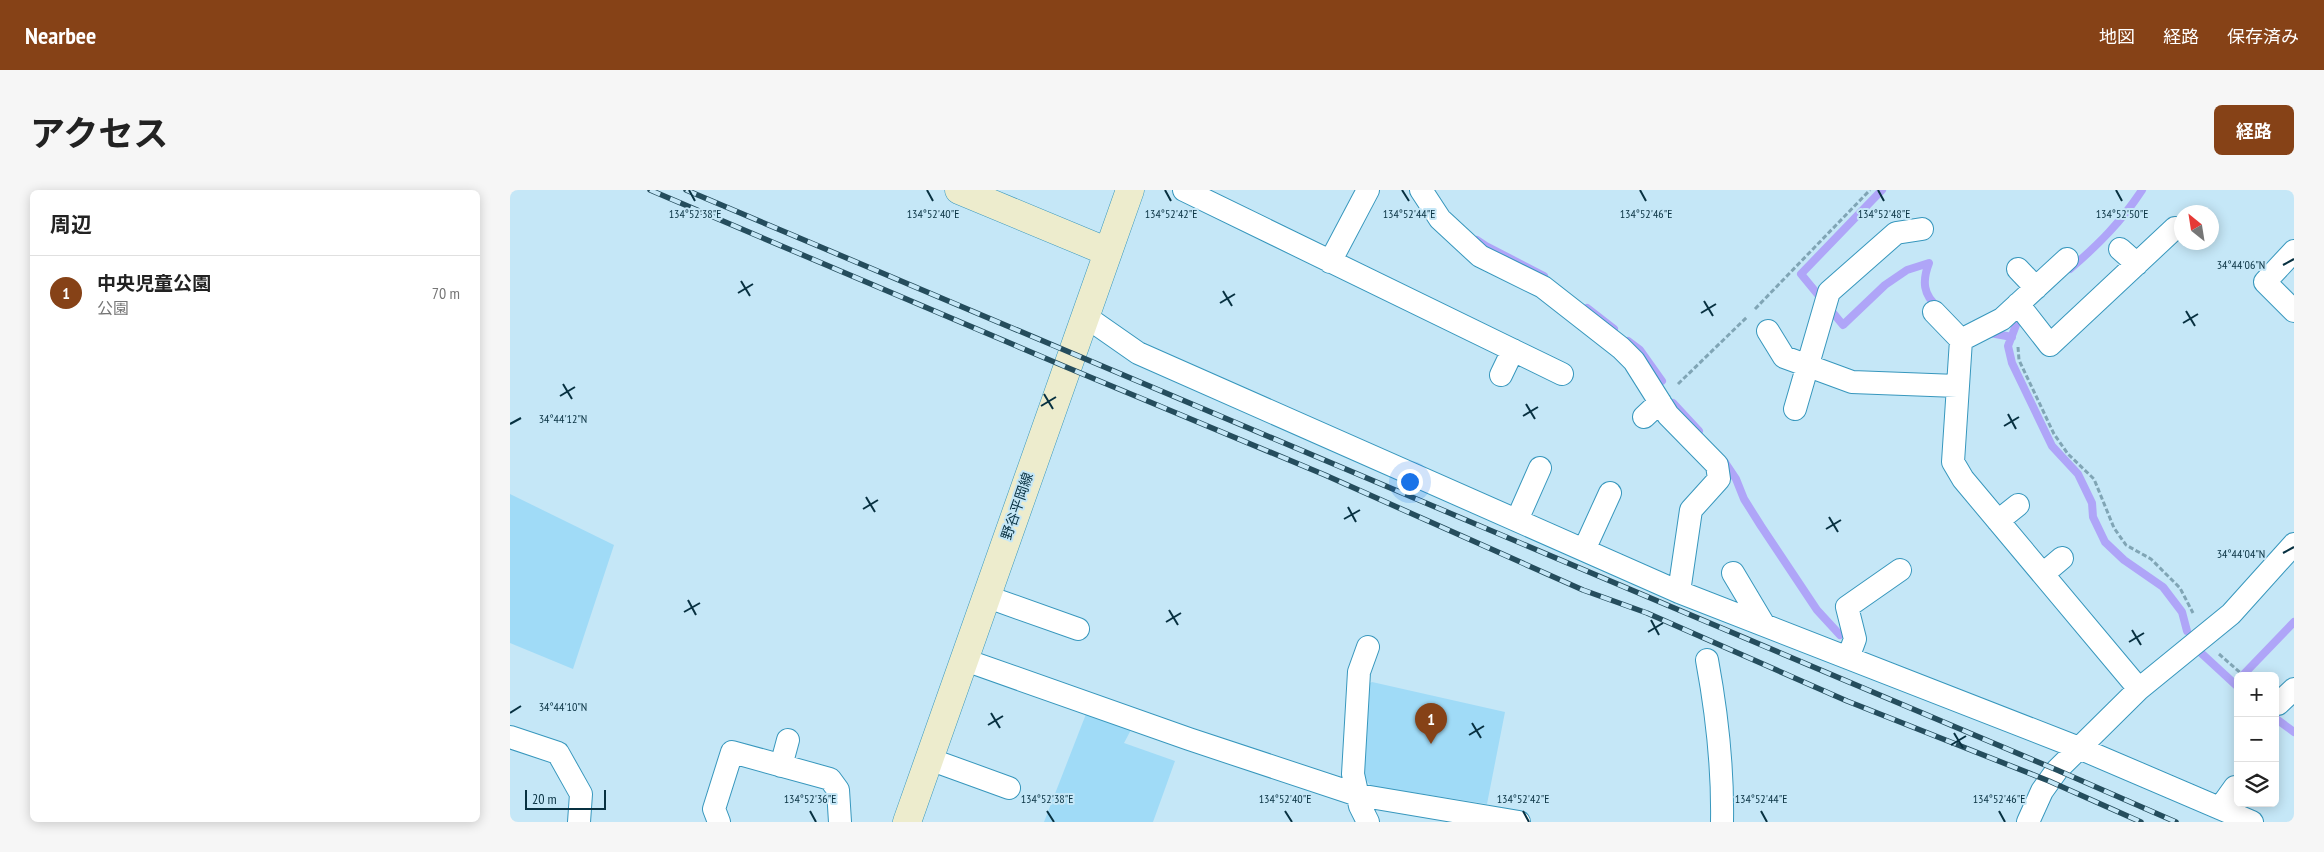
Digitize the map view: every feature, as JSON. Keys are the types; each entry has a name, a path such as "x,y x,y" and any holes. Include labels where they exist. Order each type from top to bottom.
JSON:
{"main road":[{"path":"959,190 1108,252"},
{"name":"野谷平岡線","path":"907,822 1130,190"}],"street":[{"path":"1184,190 1562,374"},
{"path":"1330,262 1368,190"},
{"path":"1421,190 1440,219 1480,256 1543,287 1621,348 1634,361 1652,409 1668,414 1717,466 1719,479 1691,510 1679,592"},
{"path":"1795,409 1829,292 1871,244 1896,233 1922,229"},
{"path":"2018,304 2050,345 2174,229"},
{"path":"2120,249 2137,264"},
{"path":"2294,251 2265,282 2294,310"},
{"path":"1961,340 2002,319 2067,259"},
{"path":"2018,269 2036,288"},
{"path":"1934,312 1961,340 1953,462 1963,479 2139,689"},
{"path":"1084,316 1138,353 1679,592 2079,748 2252,822"},
{"path":"1768,331 1784,357 1852,382 1957,386"},
{"path":"1501,376 1513,350"},
{"path":"1517,520 1540,468"},
{"path":"1584,550 1610,493"},
{"path":"1998,521 2018,505"},
{"path":"2028,822 2042,791 2057,770 2139,689 2231,614 2294,544"},
{"path":"2043,574 2062,558"},
{"path":"1848,658 1855,639 1846,607 1900,570"},
{"path":"1733,573 1764,625"},
{"path":"986,596 1078,629"},
{"path":"1368,647 1359,672 1353,774 1360,806 1368,822"},
{"path":"965,660 1189,739 1358,795 1519,822"},
{"path":"1708,660 1718,720 1722,776 1722,822"},
{"path":"510,736 558,753 581,794 579,822"},
{"path":"781,766 788,740"},
{"path":"719,822 714,809 732,752 830,779 838,790 840,822"},
{"path":"929,759 1009,788"},
{"path":"2220,808 2234,788"}],"path":[{"path":"1652,409 1785,279 1870,190"},
{"path":"2018,347 2019,360 2054,434 2068,454 2094,479 2108,515 2126,545 2151,559 2180,588 2190,605 2200,638 2239,672"}],"shaded area":[{"path":"510,494 614,545 573,669 510,643"},
{"path":"1372,682 1505,712 1487,804 1371,786 1363,776 1368,684"},
{"path":"1086,714 1132,728 1124,743 1175,761 1153,822 1044,822"}],"waterway":[{"path":"1882,190 1801,274 1843,325 1885,285 1907,270 1929,263 1925,276 1925,287 1929,298 1938,307"},
{"path":"2070,269 2109,232 2142,190"},
{"path":"1477,240 1544,276"},
{"path":"1587,308 1614,329"},
{"path":"2016,325 2008,346 2012,363 2052,446 2078,474 2092,503 2093,517 2105,542 2124,560 2163,587 2182,612 2187,631"},
{"path":"1990,333 2012,337"},
{"path":"1628,341 1640,350 1662,381"},
{"path":"1673,403 1699,431"},
{"path":"1724,461 1736,479 1744,499 1761,526 1817,610 1840,635"},
{"path":"2246,672 2294,622"},
{"path":"2200,652 2234,683"},
{"path":"2279,721 2294,732"}],"railway":[{"path":"650,190 1325,475 1583,590 1647,613 1847,701 2049,781 2141,822"},
{"path":"686,190 2176,822"}],"place":[{"name":"中央児童公園","path":"1431,744"}]}
